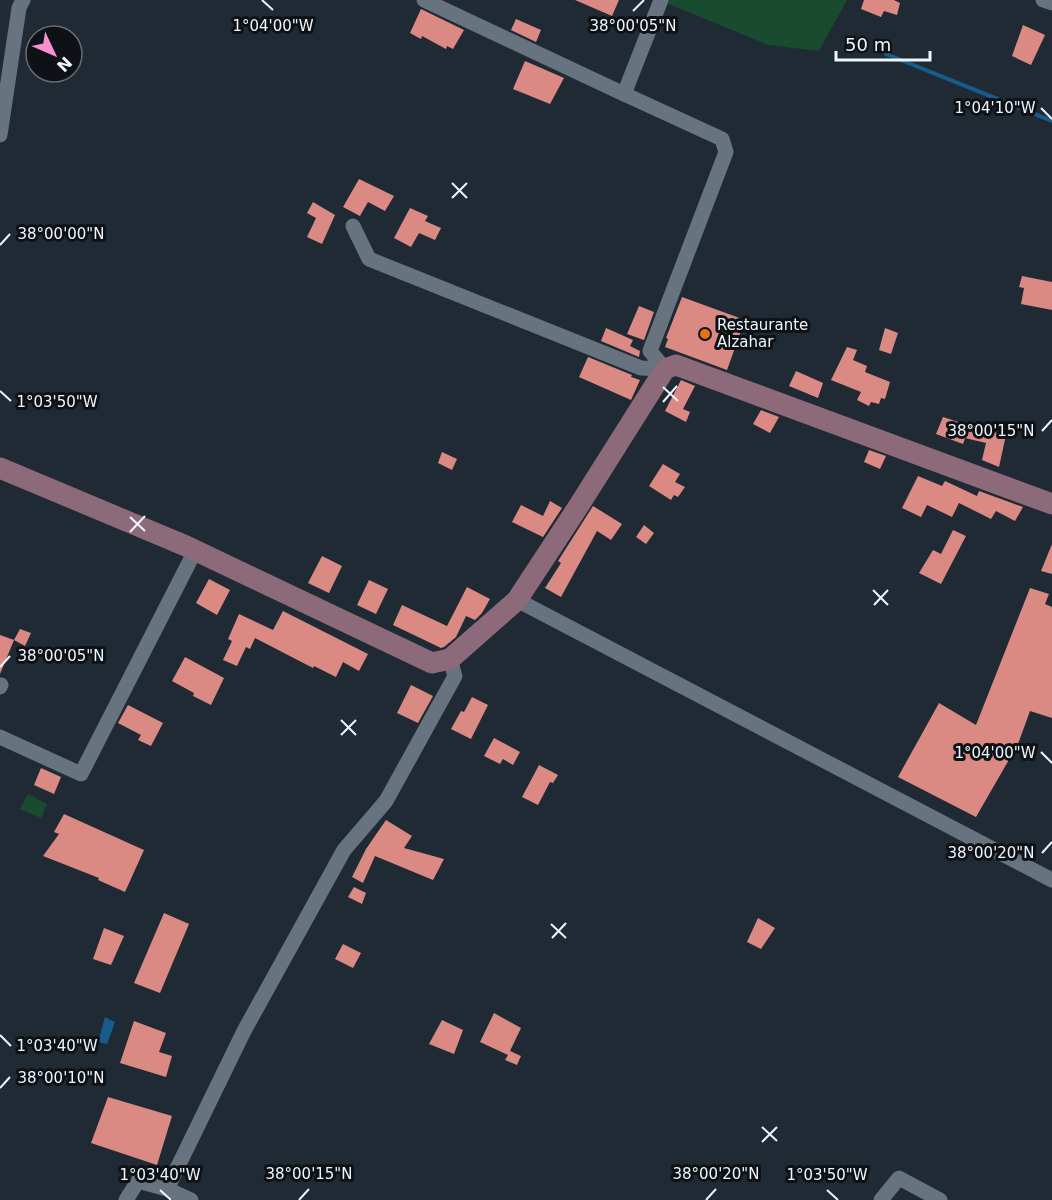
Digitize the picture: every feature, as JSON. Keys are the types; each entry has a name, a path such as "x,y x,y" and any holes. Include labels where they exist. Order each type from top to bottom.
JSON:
{"main road":[{"path":"0,468 195,551 432,663 450,659 517,600 665,369 676,365 1052,504"}],"street":[{"path":"0,135 19,8 23,0"},
{"path":"424,0 722,139 726,152 650,351 665,369"},
{"path":"624,94 661,0"},
{"path":"1043,0 1052,3"},
{"path":"353,226 369,259 641,368 665,369"},
{"path":"0,737 81,774 195,551"},
{"path":"517,600 1052,880"},
{"path":"167,1189 244,1031 344,850 386,801 455,676 450,659"},
{"path":"881,1200 899,1178 940,1200"},
{"path":"126,1200 138,1181 167,1189 191,1200"}],"green space":[{"path":"659,0 847,0 819,51 768,45"},
{"path":"28,794 47,804 41,818 20,809"}],"water":[{"path":"105,1017 115,1022 107,1044 98,1042"}],"building":[{"path":"575,0 619,0 612,16"},
{"path":"864,0 894,0 900,3 897,15 884,11 881,17 861,9"},
{"path":"421,9 464,30 453,49 447,46 446,49 422,36 421,39 410,33"},
{"path":"516,19 541,30 536,42 511,30"},
{"path":"1023,25 1045,35 1031,65 1012,56"},
{"path":"525,61 564,78 550,104 513,89"},
{"path":"359,179 394,196 385,211 368,202 360,216 343,207"},
{"path":"313,202 335,215 322,244 307,237 316,218 307,213"},
{"path":"410,208 428,216 425,221 441,228 435,240 419,233 411,247 394,238"},
{"path":"1022,276 1052,282 1052,310 1021,304 1024,288 1019,287"},
{"name":"Restaurante Alzahar","path":"682,297 745,320 727,370 665,347 668,339 666,338"},
{"path":"639,306 654,312 644,340 627,334"},
{"path":"606,328 633,340 630,346 640,351 639,357 601,341"},
{"path":"885,328 898,333 891,354 879,350"},
{"path":"847,347 857,350 853,360 867,366 865,372 890,382 885,399 881,398 879,404 871,402 869,406 857,400 861,392 831,380"},
{"path":"588,357 640,380 631,400 579,377"},
{"path":"796,371 823,383 818,398 789,386"},
{"path":"681,380 695,386 683,409 690,412 686,422 665,411"},
{"path":"761,410 779,417 770,433 753,424"},
{"path":"943,417 1006,435 999,467 982,460 986,443 965,438 963,444 936,434"},
{"path":"869,450 886,456 880,469 864,462"},
{"path":"442,452 457,459 452,470 438,463"},
{"path":"663,464 680,474 675,482 685,487 678,497 674,495 671,500 649,486"},
{"path":"918,476 942,486 945,481 977,496 979,491 1023,507 1015,521 996,511 991,519 959,503 952,517 927,505 921,517 902,508"},
{"path":"550,501 562,508 543,537 512,522 521,505 543,516"},
{"path":"593,506 622,524 611,540 597,531 561,597 545,588 561,563 558,561"},
{"path":"644,525 654,533 646,544 636,537"},
{"path":"953,530 966,536 941,584 919,573 933,550 941,554"},
{"path":"1052,544 1052,574 1041,571"},
{"path":"322,556 342,566 329,593 308,583"},
{"path":"209,579 230,590 217,615 196,603"},
{"path":"369,580 388,589 376,614 357,605"},
{"path":"467,587 490,599 475,620 466,616 456,637 444,647 441,648 393,625 402,605 447,626"},
{"path":"1030,588 1049,594 1045,604 1052,607 1052,718 1030,711 1018,744 976,817 898,777 939,703 976,725"},
{"path":"283,611 368,654 359,671 343,662 336,677 314,666 313,668 255,638 250,649 246,647 237,666 223,660 232,641 228,639 239,614 273,630"},
{"path":"20,629 31,633 25,646 14,640"},
{"path":"0,635 14,640 0,674"},
{"path":"185,657 224,678 211,705 172,681"},
{"path":"411,685 433,696 418,723 397,713"},
{"path":"472,697 488,705 471,739 451,729"},
{"path":"128,705 163,723 151,746 138,740 141,735 118,723"},
{"path":"494,738 520,752 513,765 503,759 500,764 484,756"},
{"path":"539,765 558,775 553,783 550,782 538,805 522,797"},
{"path":"41,768 61,777 54,794 34,785"},
{"path":"64,814 144,850 125,892 98,880 99,878 43,856 59,834 54,832"},
{"path":"386,820 412,836 404,848 444,859 433,880 375,856 363,883 352,877 366,849"},
{"path":"354,887 366,893 362,904 348,897"},
{"path":"164,913 189,924 160,993 134,983"},
{"path":"758,918 775,928 761,949 747,942"},
{"path":"104,928 124,936 111,965 93,959"},
{"path":"343,944 361,953 353,968 335,959"},
{"path":"494,1013 521,1028 510,1051 521,1056 517,1065 505,1060 508,1055 480,1042"},
{"path":"442,1020 463,1030 454,1054 429,1044"},
{"path":"134,1021 166,1033 159,1052 172,1056 166,1077 120,1063"},
{"path":"108,1097 172,1116 157,1165 91,1143"}],"waterway":[{"path":"886,54 1052,121"}],"place":[{"name":"Restaurante Alzahar","path":"705,334"}]}
